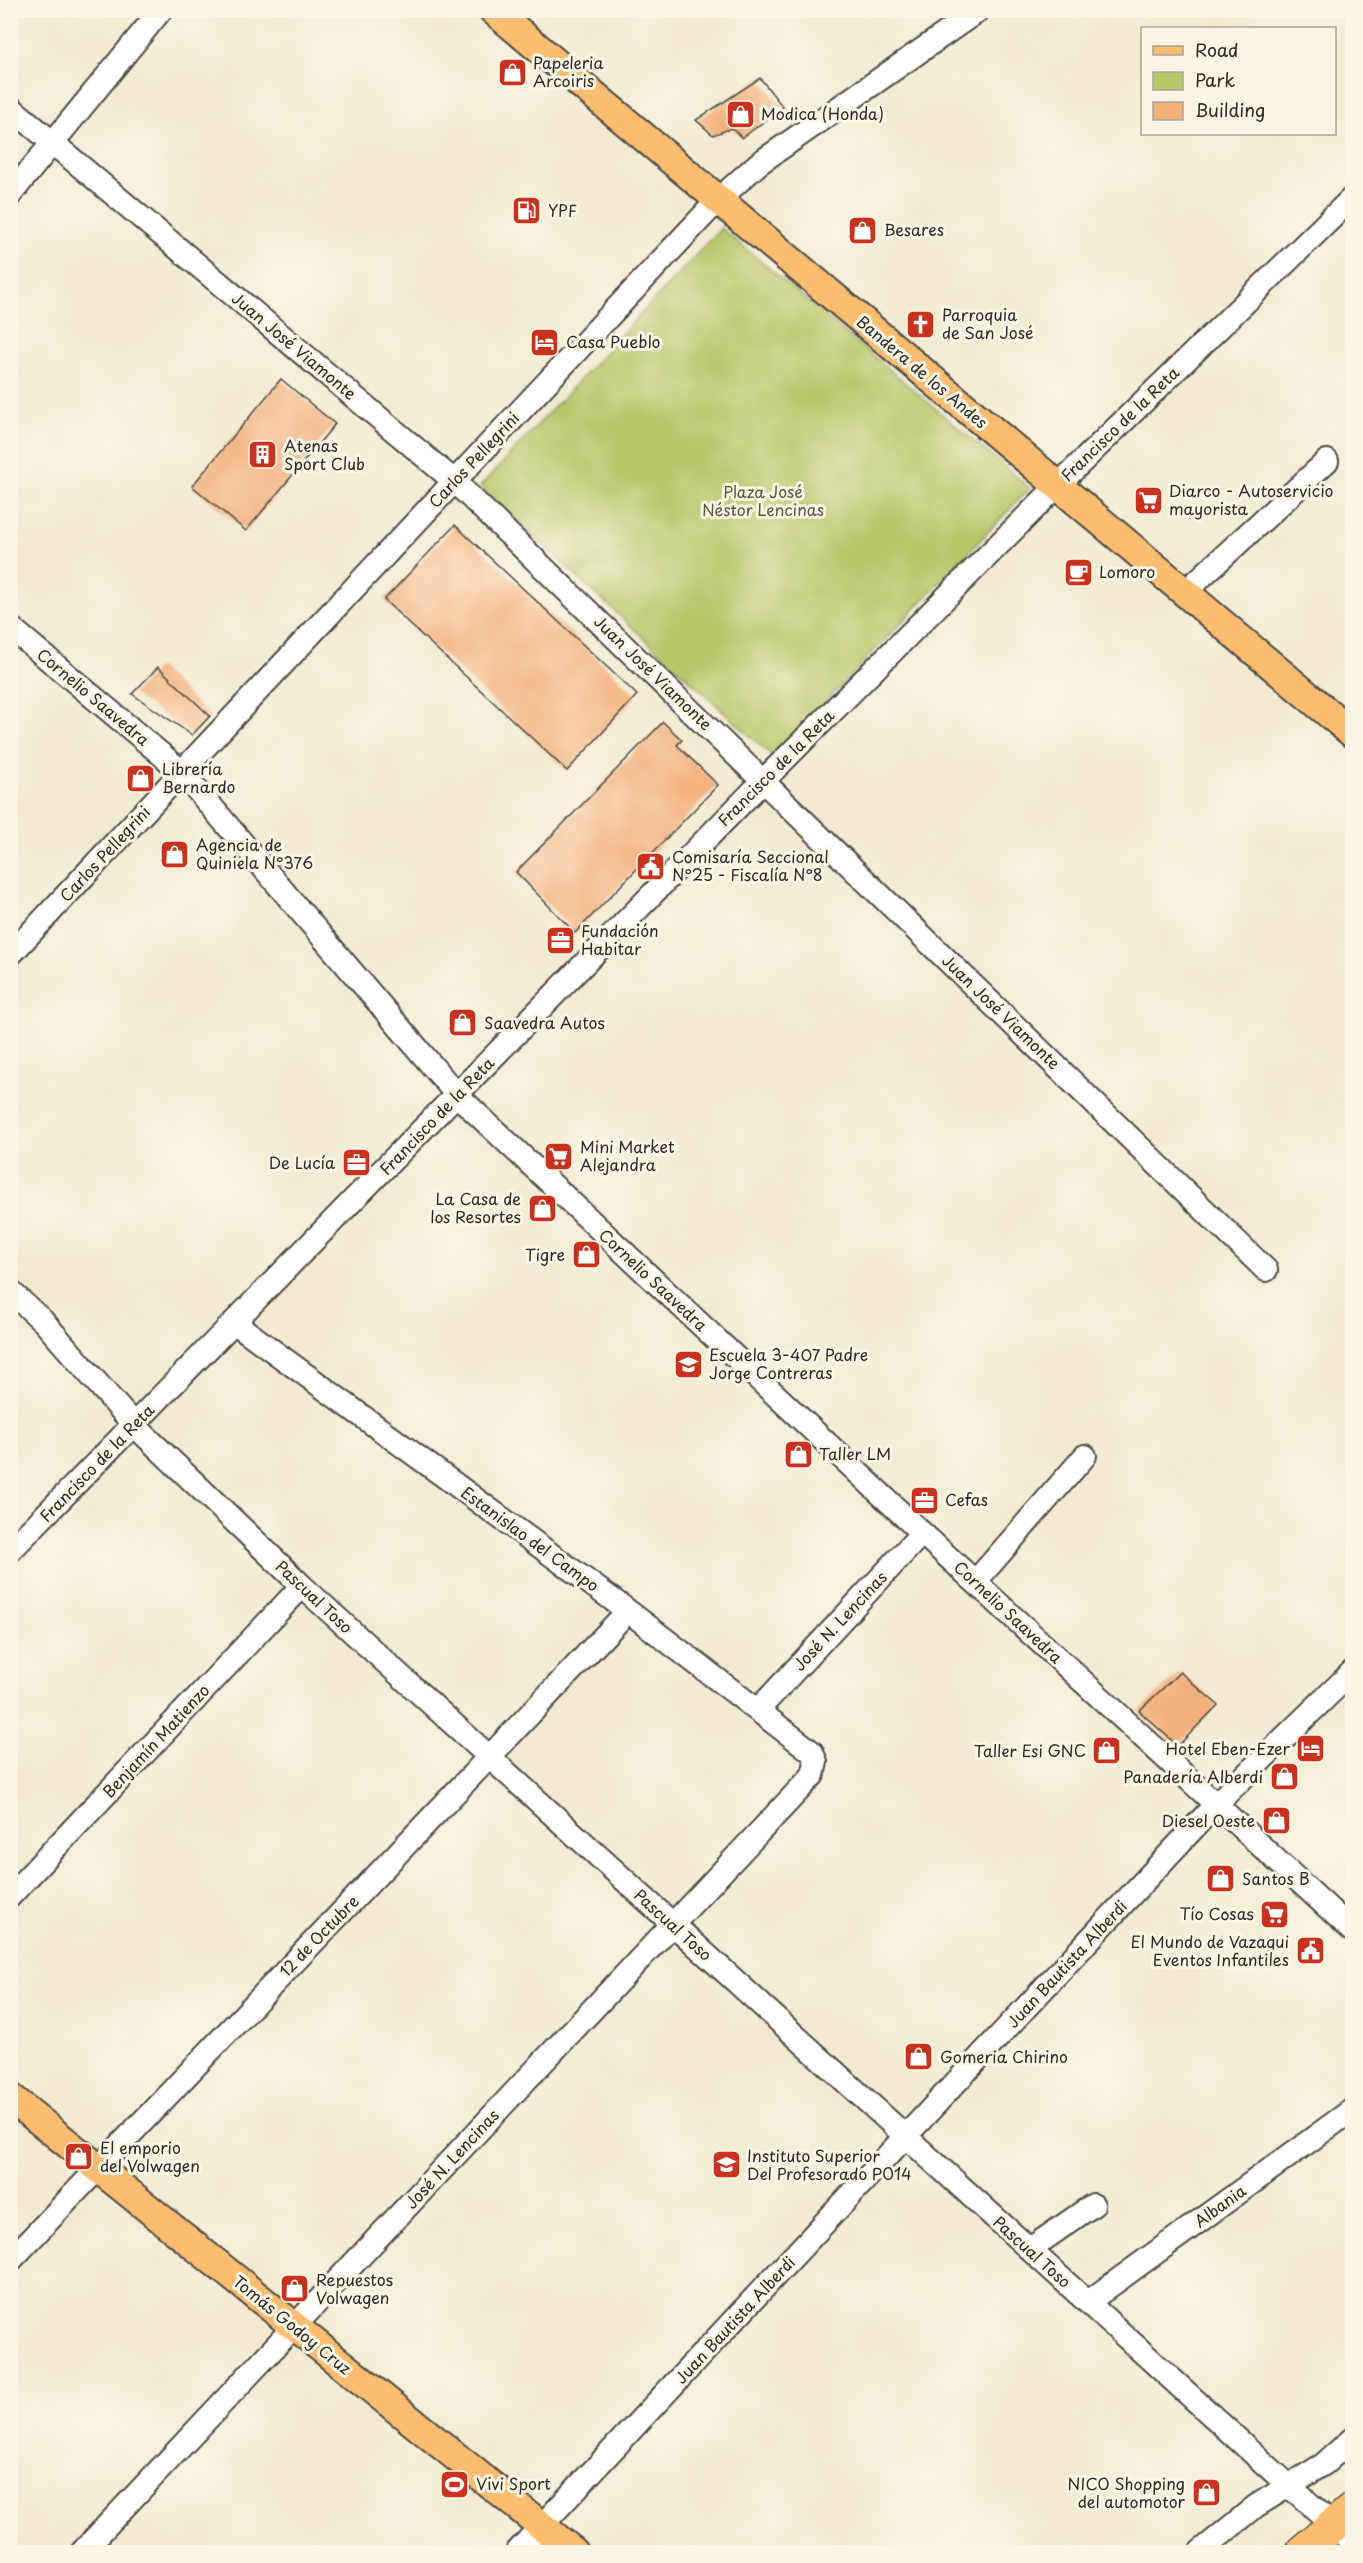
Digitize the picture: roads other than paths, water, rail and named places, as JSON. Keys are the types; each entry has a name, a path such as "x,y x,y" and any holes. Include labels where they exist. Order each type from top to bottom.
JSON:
{"highway":[{"path":"1302,2553 1347,2525"}],"main road":[{"name":"Bandera de los Andes","path":"492,10 1353,733"},
{"name":"Tomás Godoy Cruz","path":"10,2097 574,2553"}],"street":[{"path":"10,195 161,10"},
{"name":"Carlos Pellegrini","path":"10,955 719,199 758,164 978,10"},
{"name":"Juan José Viamonte","path":"10,107 454,481 1266,1270"},
{"name":"Francisco de la Reta","path":"10,1551 764,780 1057,486 1350,200"},
{"path":"1185,592 1328,461"},
{"name":"Cornelio Saavedra","path":"10,627 181,771 457,1095 922,1533 1353,1930"},
{"name":"Pascual Toso","path":"10,1291 44,1322 134,1425 302,1586 1288,2485 1347,2525"},
{"name":"Estanislao del Campo","path":"235,1323 628,1611 812,1752 816,1762"},
{"path":"975,1582 1085,1456"},
{"name":"José N. Lencinas","path":"758,1710 922,1533"},
{"name":"Benjamín Matienzo","path":"10,1896 302,1586"},
{"name":"12 de Octubre","path":"10,2261 628,1611"},
{"name":"Juan Bautista Alberdi","path":"517,2553 1217,1803 1350,1680"},
{"name":"José N. Lencinas","path":"82,2553 813,1775 816,1762"},
{"name":"Albania","path":"1088,2302 1353,2110"},
{"path":"1030,2249 1093,2205"},
{"path":"1200,2553 1256,2506 1324,2464 1353,2439"}],"place":[{"name":"Papeleria Arcoiris","path":"512,72"},
{"name":"Modica (Honda)","path":"740,114"},
{"name":"YPF","path":"527,211"},
{"name":"Besares","path":"863,230"},
{"name":"Parroquia de San José","path":"921,324"},
{"name":"Casa Pueblo","path":"545,342"},
{"name":"Atenas Sport Club","path":"263,455"},
{"name":"Diarco - Autoservicio mayorista","path":"1148,500"},
{"name":"Lomoro","path":"1078,572"},
{"name":"Librería Bernardo","path":"141,778"},
{"name":"Agencia de Quiniela N°376","path":"175,854"},
{"name":"Comisaría Seccional N°25 - Fiscalía N°8","path":"651,866"},
{"name":"Fundación Habitar","path":"560,940"},
{"name":"Saavedra Autos","path":"463,1023"},
{"name":"Mini Market Alejandra","path":"559,1156"},
{"name":"De Lucía","path":"356,1163"},
{"name":"La Casa de los Resortes","path":"542,1208"},
{"name":"Tigre","path":"586,1255"},
{"name":"Escuela 3-407 Padre Jorge Contreras","path":"688,1364"},
{"name":"Taller LM","path":"798,1454"},
{"name":"Cefas","path":"924,1500"},
{"name":"Hotel Eben-Ezer","path":"1311,1749"},
{"name":"Taller Esi GNC","path":"1107,1751"},
{"name":"Panadería Alberdi","path":"1284,1777"},
{"name":"Diesel Oeste","path":"1276,1821"},
{"name":"Santos B","path":"1221,1879"},
{"name":"Tío Cosas","path":"1275,1914"},
{"name":"El Mundo de Vazagui Eventos Infantiles","path":"1310,1951"},
{"name":"Gomeria Chirino","path":"919,2057"},
{"name":"El emporio del Volwagen","path":"79,2157"},
{"name":"Instituto Superior Del Profesorado P014","path":"726,2165"},
{"name":"Repuestos Volwagen","path":"295,2289"},
{"name":"Vivi Sport","path":"455,2484"},
{"name":"NICO Shopping del automotor","path":"1206,2493"}],"park label":[{"name":"Plaza José Néstor Lencinas","path":"763,501"}]}
